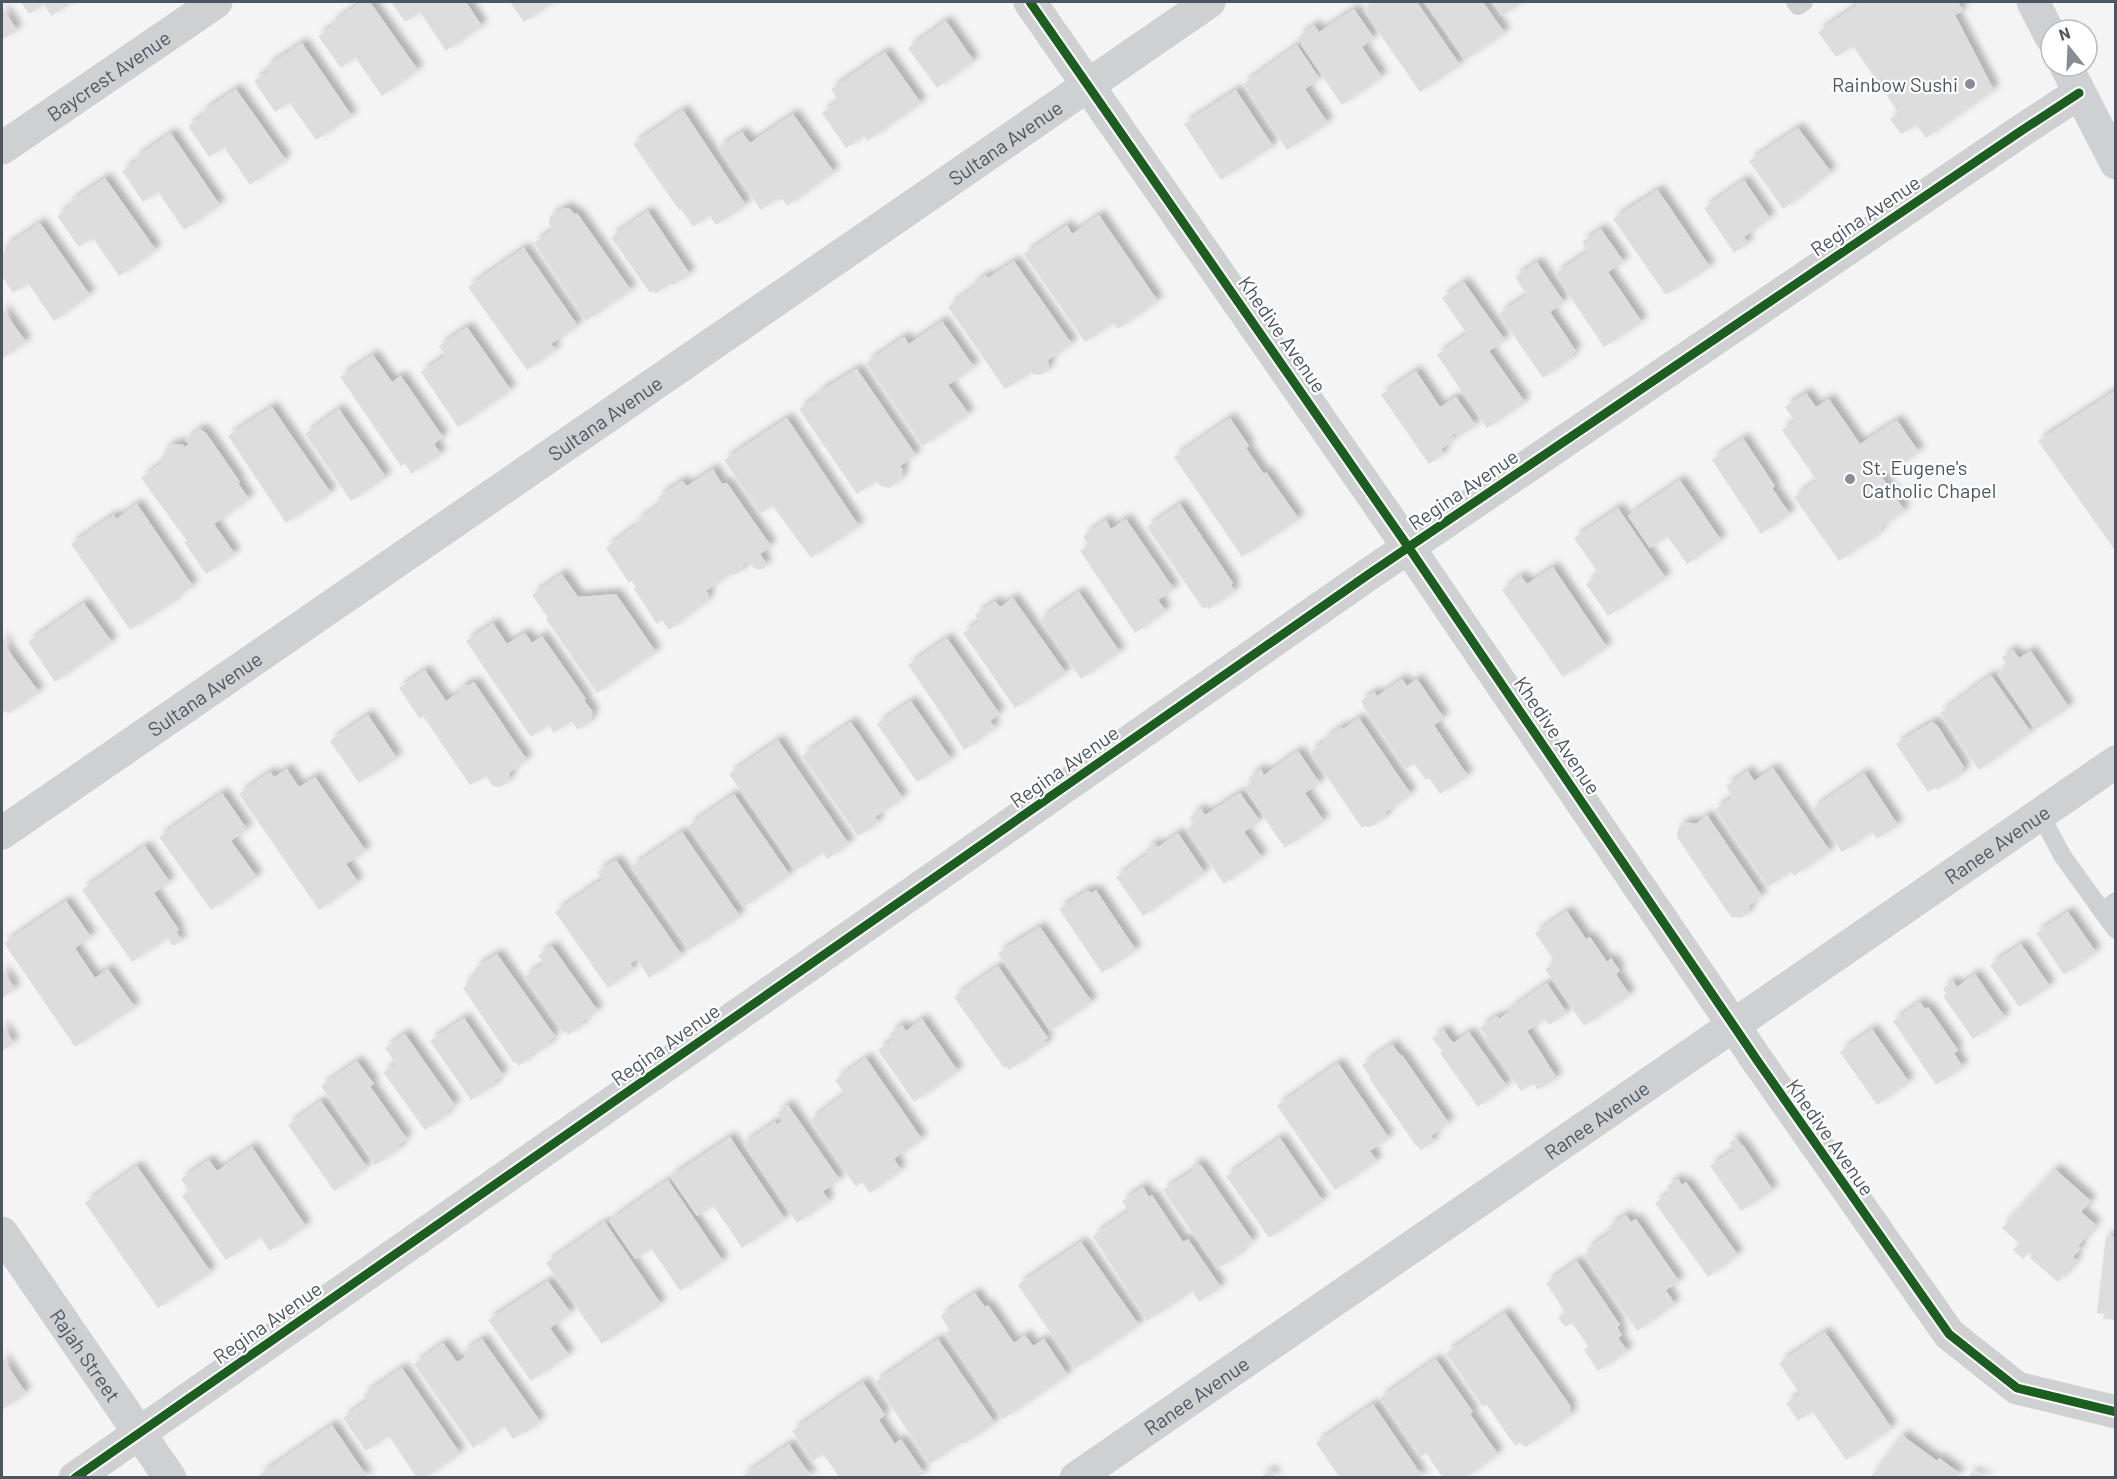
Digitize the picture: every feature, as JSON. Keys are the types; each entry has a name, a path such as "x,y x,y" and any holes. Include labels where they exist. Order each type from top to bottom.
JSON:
{"main road":[{"path":"2033,2 2041,18"},
{"path":"2072,80 2115,163"}],"street":[{"name":"Baycrest Avenue","path":"2,148 216,2"},
{"name":"Khedive Avenue","path":"1030,2 1409,548 1857,1206 1950,1334 2017,1388 2115,1412"},
{"name":"Sultana Avenue","path":"2,833 1209,2"},
{"name":"Regina Avenue","path":"75,1478 1409,548 2021,131 2072,80"},
{"name":"Ranee Avenue","path":"1076,1478 2115,762"},
{"name":"Rajah Street","path":"2,1233 170,1478"}],"lane":[{"path":"1795,2 1798,6 1804,2"},
{"path":"2040,814 2062,855 2109,906 2115,930"}],"building":[{"path":"21,2 72,2 51,16 44,4 29,14"},
{"path":"362,2 370,2 418,70 382,96 355,57 341,68 318,36"},
{"path":"391,2 466,2 482,26 446,51 420,12 405,22"},
{"path":"510,2 554,2 524,22"},
{"path":"1374,2 1417,2 1460,65 1420,92 1364,11"},
{"path":"1424,2 1483,2 1505,33 1465,60"},
{"path":"1492,2 1523,2 1502,16"},
{"path":"1862,2 1958,2 1963,11 1955,15 1994,90 1926,138 1916,125 1901,134 1890,119 1905,109 1898,112 1853,46 1836,57 1818,32"},
{"path":"2,8 17,30 2,40"},
{"path":"1354,9 1374,38 1362,47 1382,77 1342,105 1301,45 1298,37 1314,25 1319,32"},
{"path":"946,21 974,61 937,88 908,48"},
{"path":"302,43 352,116 316,140 289,102 275,112 254,81 269,71 266,67"},
{"path":"1297,45 1320,79 1305,89 1328,123 1287,150 1243,84"},
{"path":"885,52 921,103 867,141 864,136 846,148 822,113 839,101 831,89"},
{"path":"236,89 286,160 250,185 224,147 209,157 188,126 203,116 201,113"},
{"path":"1236,90 1273,146 1221,180 1184,124"},
{"path":"683,110 746,205 716,225 709,215 693,227 633,144"},
{"path":"793,114 834,172 787,206 782,199 778,201 777,199 761,210 718,148 742,132 750,143"},
{"path":"1798,128 1831,172 1783,209 1749,161"},
{"path":"171,133 220,205 184,230 158,192 143,202 122,171 137,161 135,158"},
{"path":"105,178 156,250 119,276 93,238 79,247 57,216 71,206 69,203"},
{"path":"1744,180 1770,218 1744,237 1748,243 1734,253 1704,208"},
{"path":"1658,190 1710,267 1666,295 1613,219"},
{"path":"564,208 570,209 574,214 577,213 631,290 586,321 534,243 553,230 549,224 550,217"},
{"path":"648,211 690,274 655,294 653,291 650,293 611,237"},
{"path":"1099,215 1158,301 1118,329 1114,323 1085,342 1024,254 1067,225 1072,234"},
{"path":"40,223 90,295 54,321 28,283 13,293 2,276 2,254 6,251 4,248"},
{"path":"1601,229 1624,262 1608,272 1642,322 1604,347 1555,274 1588,252 1582,242"},
{"path":"524,248 578,326 551,344 556,350 527,370 468,287"},
{"path":"1014,261 1072,344 1048,360 1049,368 1045,373 1039,375 1031,373 1005,389 948,307 986,275 988,278"},
{"path":"1537,262 1564,302 1550,312 1576,351 1571,355 1573,357 1543,378 1499,314 1527,295 1515,277"},
{"path":"1464,282 1505,340 1489,351 1525,402 1487,428 1437,355 1467,334 1442,298"},
{"path":"2,308 26,342 2,359"},
{"path":"942,321 974,367 948,385 969,414 923,446 866,363 904,337 909,344"},
{"path":"467,327 511,390 458,427 421,372 445,356 439,346"},
{"path":"373,355 392,382 401,376 443,437 434,444 441,454 411,474 405,463 401,466 340,377"},
{"path":"857,369 916,455 900,466 903,470 901,479 889,488 880,486 876,481 857,494 799,409 818,396 816,394"},
{"path":"1416,371 1440,407 1456,397 1476,425 1458,437 1455,433 1452,435 1455,439 1441,449 1444,454 1429,464 1381,395"},
{"path":"2116,390 2116,552 2038,441"},
{"name":"St. Eugene's Catholic Chapel","path":"1806,393 1816,407 1829,399 1860,444 1897,420 1919,452 1882,477 1905,511 1881,527 1882,529 1873,538 1839,561 1794,497 1817,481 1782,430 1795,421 1785,407"},
{"path":"272,407 331,493 286,523 228,436"},
{"path":"339,409 386,477 351,501 305,434"},
{"path":"787,418 859,526 811,558 772,505 761,514 724,460"},
{"path":"1230,418 1249,446 1246,448 1299,519 1242,557 1174,457"},
{"path":"200,429 206,433 249,499 214,524 235,554 206,574 184,542 187,541 141,478 163,462 161,459 166,449 174,444 182,444 185,447 189,444 185,440"},
{"path":"1743,438 1775,486 1772,488 1790,514 1761,534 1712,460"},
{"path":"713,469 722,484 727,483 771,546 760,554 766,563 764,568 760,570 754,568 749,561 743,565 743,570 735,575 730,574 706,591 709,594 707,601 669,630 662,620 657,624 634,589 636,587 632,581 629,583 606,548 662,503 658,497 682,481 687,486"},
{"path":"1680,480 1721,540 1687,564 1667,536 1650,548 1628,516"},
{"path":"137,504 193,586 130,630 71,544 114,515 116,519"},
{"path":"1180,504 1233,583 1231,585 1235,591 1209,609 1207,607 1203,609 1147,527"},
{"path":"1618,508 1666,578 1608,616 1586,584 1599,574 1574,538"},
{"path":"1126,519 1174,589 1158,600 1166,611 1135,633 1080,551 1089,545 1083,536 1106,520 1111,529"},
{"path":"1553,567 1607,647 1563,677 1502,590 1521,576 1527,584"},
{"path":"562,574 578,597 616,594 656,652 597,693 532,595"},
{"path":"1079,592 1120,652 1081,679 1040,619"},
{"path":"1013,598 1066,673 1015,708 963,633 980,621 975,615 995,601 1000,607"},
{"path":"84,603 112,642 55,682 28,642"},
{"path":"493,623 507,644 525,633 532,643 542,636 586,699 584,700 593,712 590,722 578,730 571,721 554,733 548,725 531,737 466,641"},
{"path":"2,637 7,645 5,646 39,692 8,714 6,711 2,714"},
{"path":"947,638 1000,714 990,721 995,728 964,750 908,665"},
{"path":"2013,650 2019,658 2031,651 2069,707 2035,730 1997,674 2008,667 2002,657"},
{"path":"425,670 446,701 465,685 474,682 527,760 510,772 509,781 500,787 493,786 486,776 470,785 423,716 420,719 399,688"},
{"path":"1991,675 2031,732 1979,770 1940,713"},
{"path":"1402,679 1407,686 1417,679 1444,718 1434,725 1468,776 1440,794 1429,778 1426,780 1414,763 1406,769 1361,701 1374,692 1377,696"},
{"path":"911,701 951,759 917,782 877,724"},
{"path":"368,715 397,758 359,783 330,741"},
{"path":"1359,718 1411,794 1386,812 1386,817 1370,827 1362,828 1310,752 1341,727 1343,729"},
{"path":"851,722 903,798 875,817 879,822 858,836 802,756"},
{"path":"1932,722 1937,725 1964,767 1962,769 1964,772 1937,790 1936,787 1928,792 1896,744"},
{"path":"778,740 849,844 827,859 823,852 795,871 729,774"},
{"path":"1298,751 1320,783 1305,793 1324,821 1285,848 1244,788 1253,782 1249,777 1261,769 1264,775"},
{"path":"1773,768 1830,851 1794,876 1791,871 1768,887 1715,809 1733,797 1726,786 1748,771 1754,781"},
{"path":"287,769 299,787 315,777 366,851 346,864 358,882 319,910 239,794 270,772 274,777"},
{"path":"1864,773 1898,825 1877,839 1872,832 1842,852 1812,809"},
{"path":"222,793 247,829 231,841 257,877 211,910 159,837"},
{"path":"1240,793 1260,821 1244,832 1262,857 1224,884 1186,829 1195,823 1190,817 1201,809 1205,815"},
{"path":"734,794 790,875 744,907 688,826"},
{"path":"1707,815 1762,896 1750,905 1748,913 1741,918 1731,917 1677,837 1679,827 1687,822 1696,824"},
{"path":"682,832 740,916 689,950 631,867"},
{"path":"1178,833 1205,873 1143,916 1116,877 1148,854 1145,850 1155,843 1158,847"},
{"path":"145,846 170,882 154,893 179,930 176,932 182,940 173,946 167,938 132,962 82,890"},
{"path":"616,860 682,955 649,978 637,959 630,964 634,969 608,988 555,912 603,879 597,872"},
{"path":"1088,890 1091,893 1096,890 1136,950 1102,973 1059,909"},
{"path":"66,901 91,937 75,948 95,978 108,969 135,1007 75,1047 4,943"},
{"path":"1567,911 1586,939 1590,937 1607,962 1611,958 1620,971 1616,974 1630,995 1584,1026 1545,969 1555,962 1535,933"},
{"path":"2068,912 2096,952 2064,975 2036,933"},
{"path":"1040,927 1092,1002 1050,1031 998,953"},
{"path":"2021,944 2050,986 2019,1007 1990,965"},
{"path":"552,946 598,1011 581,1022 584,1024 568,1035 564,1033 524,977 544,964 538,955"},
{"path":"497,954 555,1036 550,1040 550,1044 537,1053 531,1053 532,1056 519,1066 516,1062 514,1063 463,988 467,981 479,975 475,968"},
{"path":"998,966 1048,1038 1044,1040 1047,1044 1009,1070 1006,1066 1004,1068 954,997"},
{"path":"2,969 15,989 2,998"},
{"path":"1975,974 2005,1017 1973,1039 1943,996 1946,994 1943,988 1953,981 1957,987"},
{"path":"1547,983 1567,1013 1549,1025 1545,1019 1527,1031 1557,1078 1538,1090 1533,1083 1521,1091 1485,1039 1487,1037 1480,1028 1497,1016 1499,1019"},
{"path":"1920,1002 1925,1009 1928,1007 1958,1050 1954,1053 1963,1067 1936,1085 1893,1021"},
{"path":"464,1018 503,1075 494,1081 496,1084 471,1100 430,1041"},
{"path":"922,1019 958,1071 914,1102 878,1050 894,1039 890,1033 902,1025 906,1031"},
{"path":"2,1025 14,1043 2,1051"},
{"path":"1872,1029 1909,1082 1877,1105 1840,1052"},
{"path":"1444,1030 1453,1043 1469,1032 1507,1086 1478,1107 1432,1038"},
{"path":"405,1034 455,1105 447,1111 448,1114 425,1130 383,1072 396,1064 385,1048"},
{"path":"1392,1044 1449,1123 1431,1136 1434,1141 1421,1150 1416,1146 1362,1065"},
{"path":"866,1058 922,1139 894,1159 901,1170 870,1193 862,1182 856,1187 810,1120 845,1094 835,1080"},
{"path":"357,1061 374,1084 370,1086 407,1139 398,1145 401,1148 375,1165 321,1086"},
{"path":"1338,1063 1389,1138 1370,1151 1377,1161 1335,1190 1277,1106"},
{"path":"321,1101 367,1167 334,1191 288,1125"},
{"path":"788,1105 840,1180 823,1191 829,1201 797,1223 743,1144 775,1122 777,1125 782,1121 777,1113"},
{"path":"730,1137 785,1219 742,1248 713,1205 697,1216 670,1177"},
{"path":"1280,1138 1323,1201 1269,1238 1226,1176"},
{"path":"1736,1138 1773,1190 1741,1211 1710,1166 1734,1150 1729,1143"},
{"path":"252,1147 306,1226 270,1251 260,1237 226,1260 182,1196 189,1191 181,1179 209,1160 217,1171"},
{"path":"1196,1162 1199,1166 1201,1165 1253,1241 1240,1251 1241,1253 1217,1269 1163,1190 1194,1170 1192,1166"},
{"path":"137,1166 211,1272 158,1308 85,1203"},
{"path":"2055,1169 2091,1201 2081,1212 2096,1225 2078,1246 2081,1248 2073,1257 2077,1260 2058,1282 2030,1258 2032,1255 2029,1252 2023,1259 2013,1250 2019,1243 2002,1228"},
{"path":"1678,1179 1682,1185 1686,1182 1738,1255 1708,1277 1655,1203 1671,1192 1667,1186"},
{"path":"668,1180 723,1261 680,1291 651,1248 635,1259 609,1221"},
{"path":"1143,1187 1149,1197 1152,1195 1183,1242 1188,1239 1221,1287 1199,1302 1192,1291 1147,1321 1093,1236 1129,1211 1122,1201"},
{"path":"1626,1215 1631,1222 1636,1219 1679,1281 1666,1290 1675,1304 1637,1331 1584,1255 1589,1252 1587,1249 1611,1232 1608,1227"},
{"path":"605,1222 661,1304 602,1344 546,1263"},
{"path":"2106,1236 2116,1237 2116,1320 2103,1319 2104,1314 2097,1313"},
{"path":"1081,1242 1139,1325 1075,1369 1018,1285"},
{"path":"1577,1261 1620,1325 1617,1327 1622,1335 1618,1338 1628,1351 1598,1371 1584,1350 1589,1347 1572,1323 1565,1327 1558,1317 1565,1312 1546,1283"},
{"path":"548,1281 571,1313 550,1328 569,1355 531,1381 488,1320"},
{"path":"975,1293 985,1307 988,1305 1014,1343 1025,1335 1033,1346 1044,1339 1068,1375 1003,1419 945,1334 950,1331 941,1316"},
{"path":"1505,1313 1571,1407 1569,1410 1572,1414 1526,1447 1520,1443 1515,1446 1487,1405 1483,1407 1446,1353"},
{"path":"1825,1332 1892,1428 1846,1460 1812,1411 1798,1421 1786,1403 1800,1394 1779,1363"},
{"path":"482,1339 540,1421 526,1433 525,1431 513,1439 504,1426 473,1448 414,1364 443,1343 457,1362 466,1356 463,1352"},
{"path":"938,1339 995,1423 930,1464 875,1382"},
{"path":"2,1357 26,1393 2,1410"},
{"path":"1436,1359 1473,1412 1470,1414 1498,1454 1465,1478 1443,1478 1426,1453 1421,1457 1380,1398"},
{"path":"402,1368 460,1453 425,1478 417,1478 389,1436 366,1451 343,1418 367,1401 363,1395"},
{"path":"863,1382 885,1415 879,1420 895,1444 901,1439 924,1473 917,1478 840,1478 823,1454 813,1461 792,1431"},
{"path":"1373,1404 1423,1478 1340,1478 1316,1443"},
{"path":"332,1425 368,1478 259,1478 258,1476"},
{"path":"1902,1435 1937,1461 1939,1458 1959,1473 1956,1478 1870,1478"},
{"path":"789,1444 812,1478 740,1478"},
{"path":"1271,1470 1276,1478 1259,1478"},
{"path":"1971,1472 1987,1477 1987,1478 1969,1478"}],"cycle path":[{"path":"1030,2 1409,548 1759,1063 1949,1334 2017,1388 2116,1412"},
{"path":"75,1478 1369,574 2079,93"}],"place":[{"name":"Rainbow Sushi","path":"1970,84"},
{"name":"St. Eugene's Catholic Chapel","path":"1850,479"}]}
